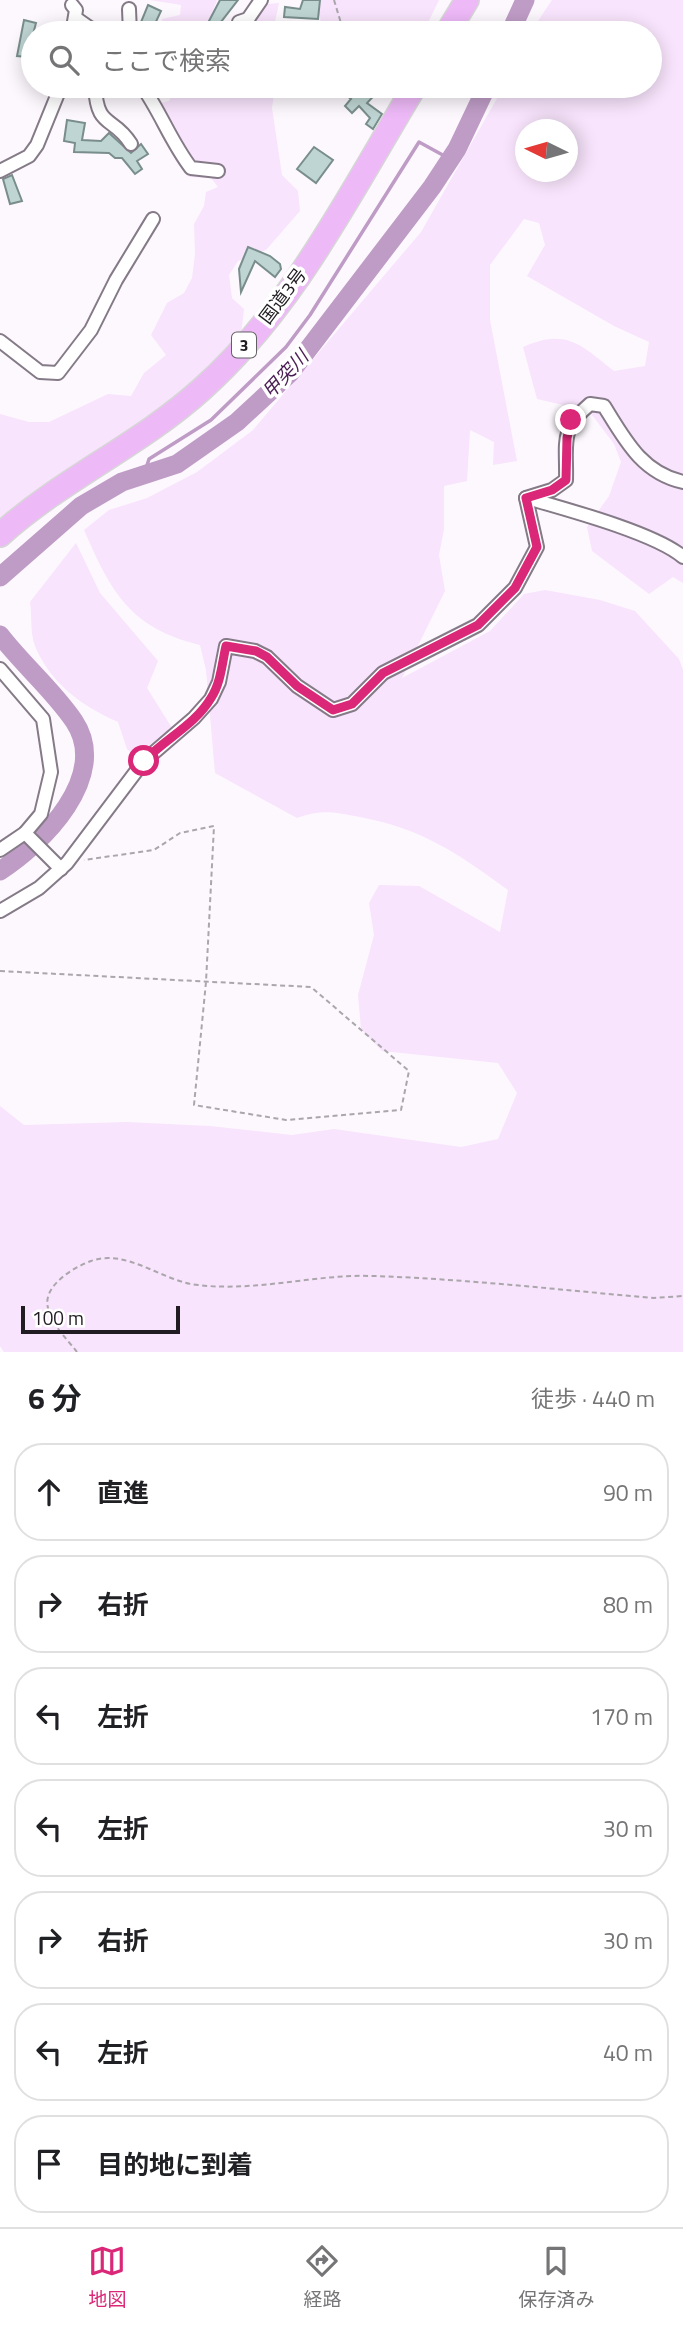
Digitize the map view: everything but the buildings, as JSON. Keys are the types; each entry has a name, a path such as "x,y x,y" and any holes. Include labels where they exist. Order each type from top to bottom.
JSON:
{"highway":[{"path":"454,21 467,0"},
{"name":"国道3号","path":"0,535 51,492 181,406 216,376 302,272 408,98"}],"street":[{"path":"242,21 247,19 261,0"},
{"path":"69,2 76,10 80,21"},
{"path":"129,9 130,21"},
{"path":"0,171 29,156 37,145 56,98"},
{"path":"96,98 102,119 131,144"},
{"path":"150,98 161,113 170,139 191,168 218,171"},
{"path":"0,341 40,372 58,373 91,330 116,280 153,219"},
{"path":"526,498 552,490 566,480 567,438 571,420 590,404 604,406 634,454 646,465 667,478 683,482"},
{"path":"526,498 606,523 683,557"},
{"path":"0,911 19,902 64,866 144,761 194,718 211,699 219,682 226,646 256,651 267,657 319,703 333,710 344,709 383,673 478,625 504,601 537,547 526,498"},
{"path":"0,669 43,719 51,772 41,814 25,833 0,850"},
{"path":"25,833 64,866"}],"path":[{"path":"334,0 340,21"},
{"path":"0,971 206,982 312,987 409,1071 401,1110 286,1120 194,1105 206,982 214,826 180,833 154,850 64,866"},
{"path":"77,1352 60,1332 47,1307 48,1295 59,1280 93,1260 105,1258 124,1260 194,1285 237,1289 372,1276 470,1280 654,1298 683,1296"}],"shaded area":[{"path":"150,0 217,0 209,21 162,21 180,15 181,5"},
{"path":"306,0 439,0 429,21 320,21 314,7"},
{"path":"552,0 683,0 683,583 673,577 649,594 592,551 587,527 609,496 621,462 614,444 589,411 537,399 523,347 538,341 562,339 582,347 614,371 645,366 649,342 614,326 527,276 545,245 539,223 524,219 490,265 490,320 517,461 493,465 494,442 470,430 467,481 444,486 444,529 439,555 445,591 402,678 490,631 524,594 545,590 600,600 635,611 679,659 683,670 683,1352 4,1352 0,1346 0,1106 24,1125 127,1122 210,1126 292,1135 334,1129 461,1147 498,1139 517,1093 498,1063 382,1051 361,1029 358,995 374,935 369,903 379,885 419,886 500,932 508,890 455,854 403,828 328,812 297,818 215,773 206,670 200,645 156,629 126,604 104,572 84,530 109,510 147,498 197,472 253,430 421,232 497,98 662,98 662,21 538,21"},
{"path":"279,3 275,21 254,21 253,11 258,5"},
{"path":"170,98 273,98 272,108 282,175 298,191 300,211 266,250 238,261 229,275 232,298 244,309 241,335 201,378 171,403 70,468 0,519 0,414 29,422 49,422 108,394 131,396 144,373 166,355 151,335 167,303 184,293 192,278 195,254 194,224 204,206 206,192 218,187 211,178 189,177 176,161 152,105 169,101"},
{"path":"76,543 100,593 158,661 147,688 172,728 135,756 127,749 118,722 92,709 59,683 42,660 33,641 30,602"}],"waterway":[{"name":"甲突川","path":"515,21 525,0"},
{"name":"甲突川","path":"0,577 81,506 122,482 177,464 237,422 290,373 432,187 457,149 481,98"},
{"path":"144,475 149,459 211,420 286,347 310,315 419,142 450,159"},
{"name":"甲突川","path":"0,635 74,721 83,742 84,764 78,786 52,826 0,871"}],"route":[{"path":"144,761 157,747 194,718 211,699 219,682 226,646 256,651 267,657 297,686 333,710 344,709 352,704 368,685 383,673 478,625 515,588 537,547 526,498 552,490 566,480 567,438 571,420"}]}
